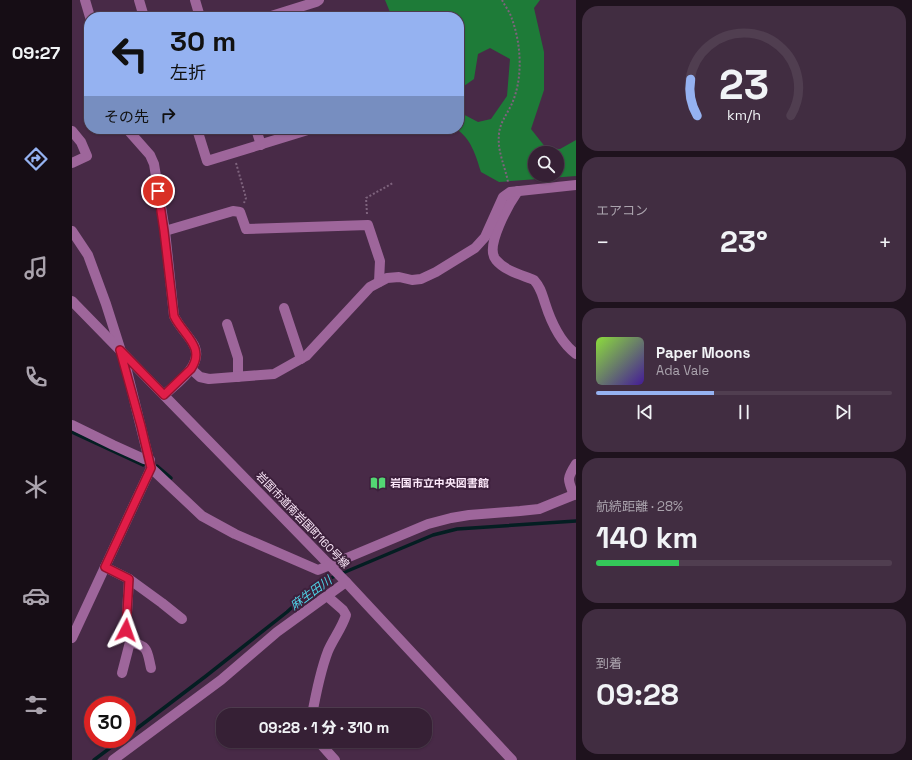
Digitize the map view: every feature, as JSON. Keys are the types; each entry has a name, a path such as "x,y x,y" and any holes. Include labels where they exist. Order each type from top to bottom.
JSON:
{"street":[{"path":"85,0 89,12"},
{"path":"139,0 143,12"},
{"path":"195,0 199,12"},
{"path":"289,12 319,0"},
{"path":"72,131 81,142 87,156 72,162"},
{"path":"131,134 150,155 154,164 174,316 178,325 196,349 197,357 191,369 164,395"},
{"path":"199,134 207,161 295,134"},
{"path":"257,134 260,145"},
{"path":"191,369 200,376 209,379 274,374 306,356 321,342 370,287 387,278 399,277 412,280 421,279 436,272 475,248 485,237 503,197 514,192 576,185"},
{"path":"514,192 496,232 492,248 494,259 503,267 534,280 538,284 557,333 568,348 576,354"},
{"path":"164,231 233,211 240,212 246,229 368,225 380,261 379,282"},
{"path":"72,231 88,255 106,304 151,464 72,638"},
{"name":"岩国市道南岩国町160号線","path":"72,300 330,565 512,760"},
{"path":"284,308 301,359"},
{"path":"227,324 238,358 238,377"},
{"path":"72,425 144,459 151,464 202,516 235,534 318,570 428,524 469,514 520,511 538,508 575,494 568,479 576,464"},
{"path":"105,567 129,579 162,602 182,619"},
{"path":"122,673 130,642 126,630 129,579"},
{"path":"113,760 221,680 277,632 346,582"},
{"path":"313,708 319,677 328,652 346,615 343,610 327,596"},
{"path":"130,642 141,644 147,649 151,668"},
{"path":"324,748 335,760"}],"path":[{"path":"502,0 512,18 519,46 519,80 513,101 504,117 498,134 500,155 514,192"},
{"path":"234,153 246,198 240,212"},
{"path":"368,225 366,198 393,183"}],"green space":[{"path":"385,0 540,0 534,8 544,52 544,90 531,129 544,146 528,146 528,180 499,182 481,172 475,154 466,137 462,134 464,134 464,115 478,122 491,119 507,96 510,59 490,48 478,54 474,79 464,86 464,12 390,12"},
{"path":"576,140 576,176 564,177 564,147"}],"waterway":[{"path":"72,432 143,465"},
{"path":"157,466 171,478"},
{"name":"麻生田川","path":"136,729 206,676 287,612 310,591 326,580 433,535 457,529 576,521"},
{"name":"麻生田川","path":"94,760 110,748"}],"place":[{"name":"岩国市立中央図書館","path":"378,483"}],"route":[{"path":"126,630 129,579 105,567 151,468 126,367 120,350 164,395 191,369 197,357 196,349 178,325 174,316 158,191"}]}
